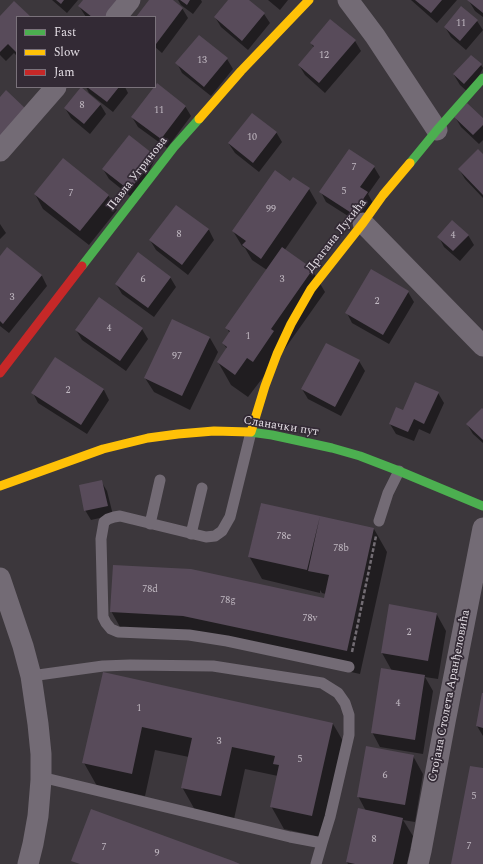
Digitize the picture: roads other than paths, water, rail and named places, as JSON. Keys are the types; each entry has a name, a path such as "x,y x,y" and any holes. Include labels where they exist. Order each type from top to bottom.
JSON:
{"street":[{"path":"117,16 130,0"},
{"name":"Павла Угринова","path":"0,373 174,147 241,71 309,0"},
{"path":"348,0 375,36 437,130"},
{"name":"Драгана Лукића","path":"251,432 265,386 277,354 291,324 311,289 383,195 483,78"},
{"path":"0,151 55,88"},
{"path":"363,223 483,346"},
{"name":"Сланачки пут","path":"0,486 103,449 148,438 214,431 251,432 332,448 360,456 483,506"},
{"name":"Стојана Столета Аранђеловића","path":"418,864 483,528"},
{"path":"0,578 23,646 31,676 41,754 38,816 28,864"}],"lane":[{"path":"251,432 230,517 222,531 215,536 206,537 191,534 120,516 114,516 104,522 101,539 103,617 111,629 118,632 189,635 227,641 349,667"},
{"path":"379,521 388,493 399,471"},
{"path":"150,524 160,480"},
{"path":"191,534 202,488"},
{"path":"31,676 103,666 130,664 213,666 322,683 338,693 345,703 349,715 349,735 330,817 316,864"},
{"path":"41,776 290,837 322,843"}]}
